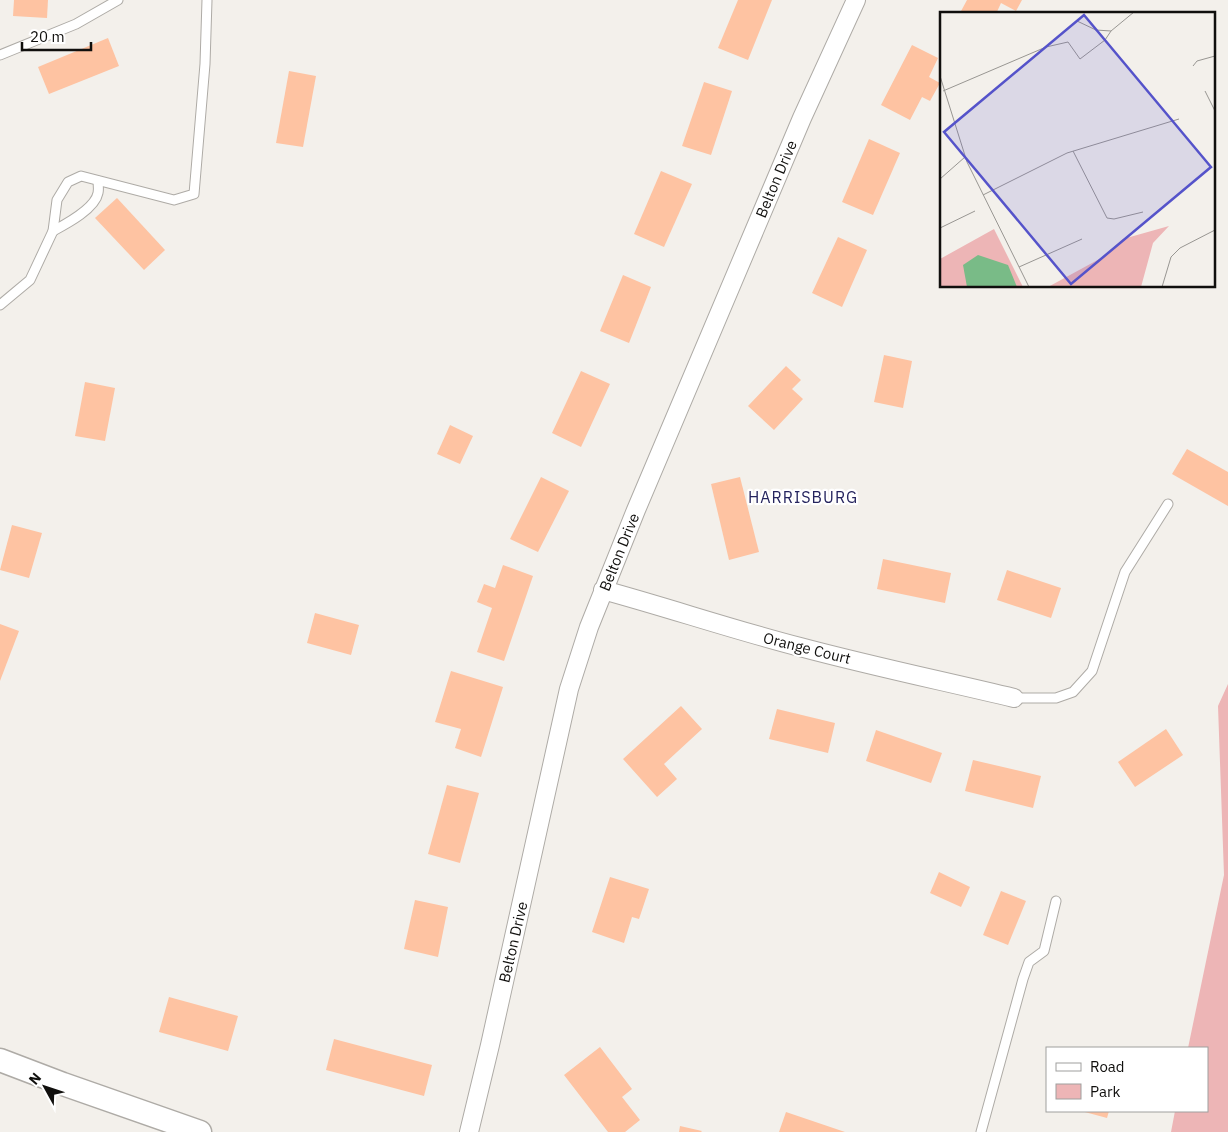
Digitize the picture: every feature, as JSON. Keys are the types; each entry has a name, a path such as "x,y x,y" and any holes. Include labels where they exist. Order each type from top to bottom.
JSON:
{"street":[{"name":"Belton Drive","path":"469,1132 569,689 603,590 802,118 856,0"},
{"name":"Orange Court","path":"603,590 801,648 1014,698"},
{"path":"0,1060 200,1132"}],"lane":[{"path":"0,55 76,24 118,0"},
{"path":"0,305 30,280 53,231 57,200 68,182 81,176 174,200 194,194 205,64 207,0"},
{"path":"53,231 76,218 88,208 98,194 98,181"},
{"path":"1014,698 1056,698 1073,692 1092,670 1125,572 1168,504"},
{"path":"981,1132 1023,979 1029,962 1044,951 1056,901"}],"green space":[{"path":"1228,684 1228,1132 1171,1132 1175,1112 1208,1112 1208,1047 1188,1047 1224,875 1218,706"}],"building":[{"path":"14,0 48,0 47,18 13,16"},
{"path":"738,0 772,0 748,60 718,48"},
{"path":"967,0 1022,0 1016,11 1001,3 997,12 961,12"},
{"path":"108,38 119,66 49,94 38,67"},
{"path":"912,45 938,58 929,77 940,83 930,101 922,97 910,120 881,105"},
{"path":"289,71 316,76 303,147 276,143"},
{"path":"704,82 732,91 711,155 682,146"},
{"path":"869,139 900,153 873,215 842,202"},
{"path":"661,171 692,184 664,247 634,234"},
{"path":"117,198 165,250 144,270 95,218"},
{"path":"838,237 867,250 842,307 812,293"},
{"path":"623,275 651,287 629,343 600,331"},
{"path":"884,355 912,361 903,408 874,402"},
{"path":"786,366 801,380 792,389 803,399 774,430 748,406"},
{"path":"581,371 610,384 581,447 552,433"},
{"path":"85,382 115,388 105,441 75,436"},
{"path":"450,425 473,436 460,464 437,454"},
{"path":"1187,449 1228,472 1228,506 1172,474"},
{"path":"541,477 569,491 538,552 510,539"},
{"path":"740,477 759,552 729,560 711,484"},
{"path":"12,525 42,533 29,578 0,570"},
{"path":"883,559 951,573 945,603 877,589"},
{"path":"503,565 533,576 504,661 477,652 492,608 477,602 484,584 495,588"},
{"path":"1007,570 1061,588 1051,618 997,600"},
{"path":"315,613 359,625 351,655 307,643"},
{"path":"0,624 19,631 0,681"},
{"path":"451,671 503,687 481,757 455,748 461,729 435,722"},
{"path":"681,706 702,729 664,764 677,779 657,797 623,759"},
{"path":"777,709 835,723 828,753 769,739"},
{"path":"1166,729 1183,755 1135,787 1118,762"},
{"path":"876,730 942,753 931,783 866,761"},
{"path":"973,760 1041,776 1033,808 965,791"},
{"path":"447,785 479,793 460,863 428,854"},
{"path":"939,872 970,887 961,907 930,893"},
{"path":"610,877 649,889 639,919 632,917 624,943 592,932"},
{"path":"1001,891 1026,901 1008,945 983,935"},
{"path":"415,900 448,907 438,957 404,949"},
{"path":"169,997 238,1016 228,1051 159,1032"},
{"path":"334,1039 432,1065 424,1096 326,1070"},
{"path":"600,1047 632,1089 622,1097 640,1120 625,1132 608,1132 564,1075"},
{"path":"786,1112 845,1132 779,1132"},
{"path":"1085,1112 1109,1112 1107,1118"},
{"path":"680,1126 702,1131 679,1132"}],"district":[{"name":"HARRISBURG","path":"803,497"}]}
